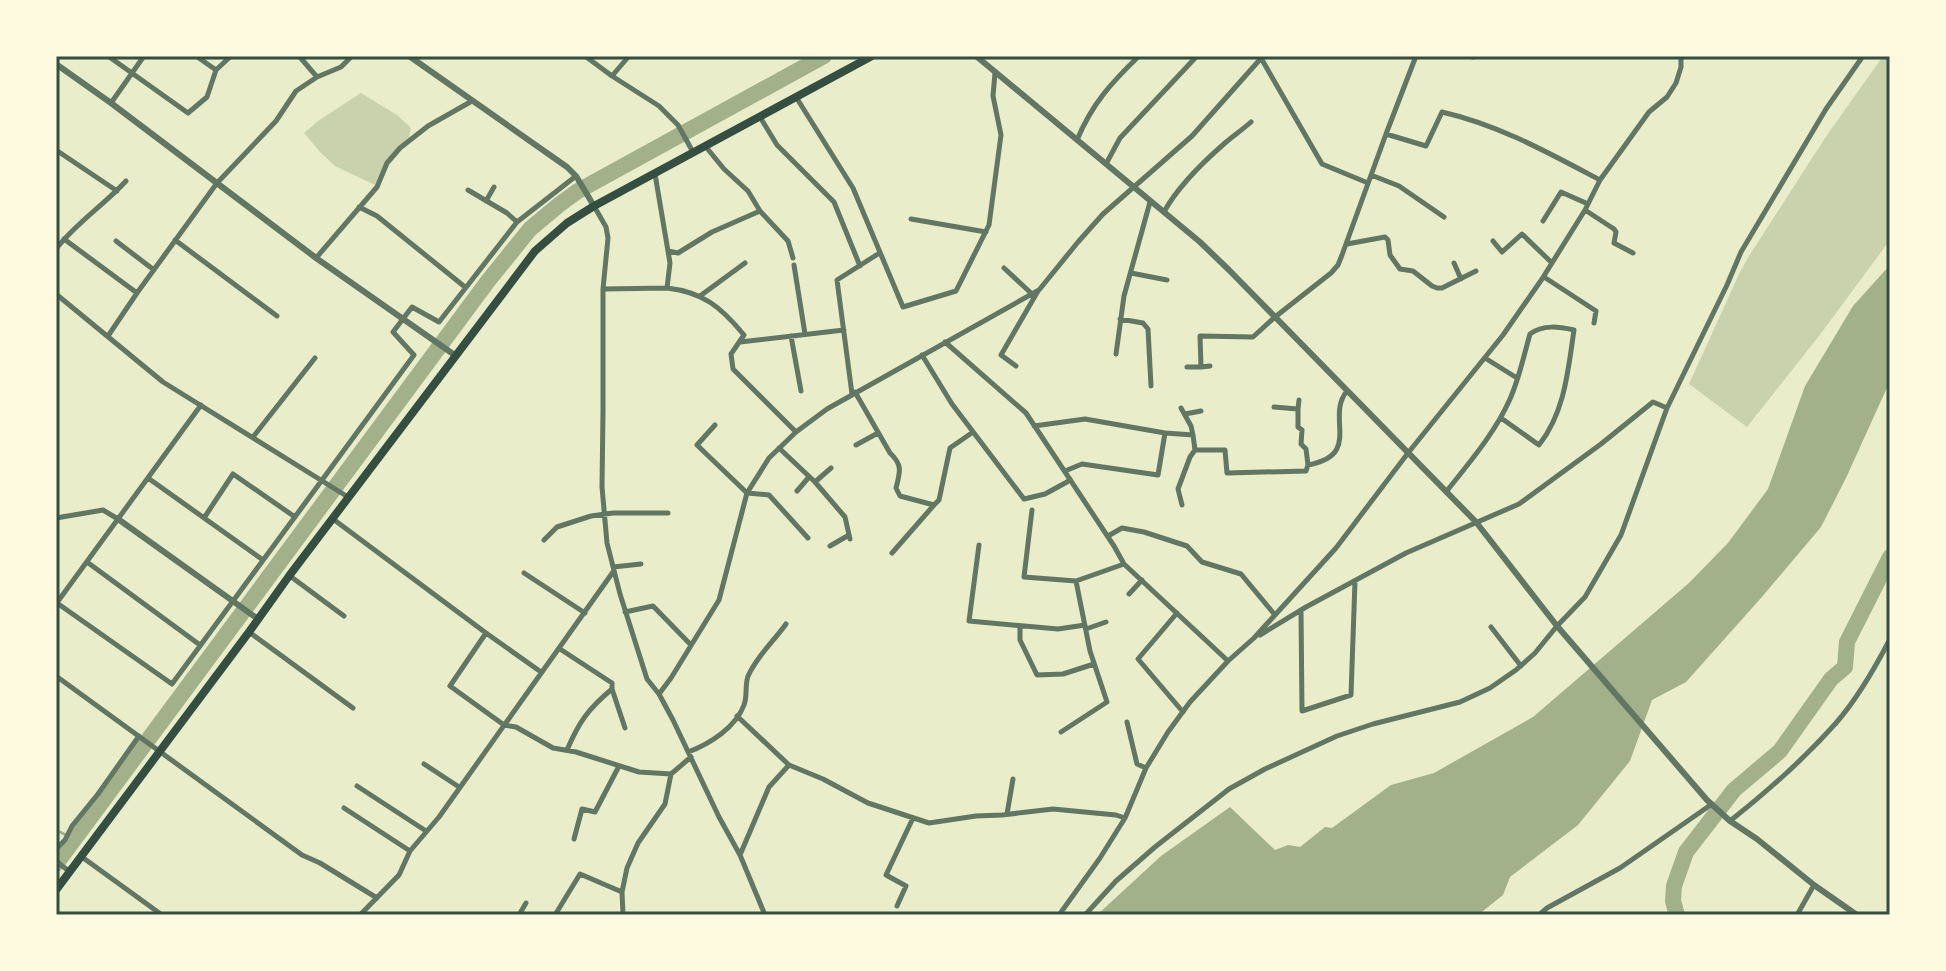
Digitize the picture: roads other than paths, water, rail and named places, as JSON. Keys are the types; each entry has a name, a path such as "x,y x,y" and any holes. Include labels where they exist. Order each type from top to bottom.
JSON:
{"main road":[{"path":"56,890 66,869 82,857 156,749 249,632 254,617 333,519 345,495 535,251 592,202 655,174 872,56"}],"street":[{"path":"108,56 188,113 207,97 216,70 231,56"},
{"path":"111,103 144,56"},
{"path":"196,56 216,70"},
{"path":"299,56 317,77"},
{"path":"108,336 217,183 276,121 296,91 317,77 341,67 352,56"},
{"path":"409,56 577,177 606,227 602,487 607,543 613,569 647,679 659,694 690,754 740,855 765,915"},
{"path":"585,56 659,106 678,125 693,154"},
{"path":"612,76 629,56"},
{"path":"976,56 1200,242 1476,522 1559,628 1710,802 1730,821 1857,915"},
{"path":"1076,141 1100,96 1139,56"},
{"path":"1105,165 1120,138 1197,56"},
{"path":"1201,367 1200,336 1253,337 1338,265 1416,56"},
{"path":"1466,56 1474,57"},
{"path":"1059,915 1125,818 1146,768 1192,700 1254,638 1350,531 1544,277 1600,180 1649,112 1667,97 1676,83 1681,56"},
{"path":"1085,915 1126,872 1229,789 1337,736 1460,702 1490,688 1521,666 1559,628 1585,597 1621,535 1667,408 1741,252 1826,109 1863,56"},
{"path":"1016,366 1001,355 1039,290 1086,232 1132,187 1192,136 1262,57 1322,164 1368,183"},
{"path":"56,64 316,258 456,356"},
{"path":"796,97 853,188 903,307 956,291 989,225 1001,135 993,96 995,73"},
{"path":"316,258 377,187 387,163 400,148 428,126 472,101"},
{"path":"1386,134 1426,146 1442,112 1470,118 1500,129 1600,180"},
{"path":"760,117 777,145 834,202 860,266"},
{"path":"1164,213 1172,198 1197,169 1251,122"},
{"path":"706,147 748,191 760,211 788,241 805,334"},
{"path":"56,150 117,191"},
{"path":"655,174 670,263 667,288"},
{"path":"1371,175 1399,186 1444,217"},
{"path":"201,405 56,603 172,684 414,355 393,332 412,307 439,322 517,222 577,177"},
{"path":"56,249 81,221 126,181"},
{"path":"486,201 494,187"},
{"path":"468,190 517,222"},
{"path":"1553,190 1586,207 1614,229 1614,243 1633,253"},
{"path":"1543,221 1561,192"},
{"path":"1116,354 1120,319 1150,202"},
{"path":"359,207 377,216 465,287"},
{"path":"668,251 678,253 712,232 760,211"},
{"path":"911,219 986,232"},
{"path":"1493,241 1502,252 1520,232 1552,263"},
{"path":"1346,244 1385,237 1390,255 1400,269 1413,271 1437,288 1476,271"},
{"path":"64,239 137,293"},
{"path":"175,240 277,316"},
{"path":"116,241 154,270"},
{"path":"878,254 837,280 854,393 890,453 898,460 900,472 896,488 900,496 934,505"},
{"path":"700,296 745,263"},
{"path":"1454,263 1461,279"},
{"path":"1004,268 1032,294"},
{"path":"1131,273 1167,280"},
{"path":"1544,277 1596,311 1594,323"},
{"path":"603,289 685,290 700,296 727,315 744,335 731,354 733,369 796,432"},
{"path":"659,694 719,600 747,493 769,458 796,432 827,409 1039,290"},
{"path":"56,294 163,382 345,495"},
{"path":"1120,319 1143,323 1148,329 1151,386"},
{"path":"1446,492 1501,418 1512,396 1530,334 1536,329 1558,326 1574,330 1562,401 1539,445 1501,418"},
{"path":"740,342 844,330"},
{"path":"791,336 801,391"},
{"path":"945,342 1026,413 1124,564 1228,661"},
{"path":"922,355 952,404 1024,499 1045,494 1070,479"},
{"path":"253,437 315,358"},
{"path":"1485,358 1517,378"},
{"path":"1187,367 1210,366"},
{"path":"1308,465 1331,458 1335,451 1341,430 1341,398 1347,391"},
{"path":"1195,450 1225,450 1227,473 1306,471 1306,449 1301,444 1302,430 1298,427 1299,400"},
{"path":"1254,638 1406,553 1519,504 1653,402 1667,408"},
{"path":"1274,407 1298,409"},
{"path":"1182,505 1178,489 1195,450 1191,426 1183,411 1201,411"},
{"path":"1034,426 1085,419 1193,435"},
{"path":"715,425 697,445 747,493 769,495 808,538"},
{"path":"892,553 939,500 950,448 973,432"},
{"path":"856,445 878,433"},
{"path":"1065,471 1082,464 1158,475 1165,433"},
{"path":"779,448 845,517 850,537 830,546"},
{"path":"797,491 831,468"},
{"path":"204,518 233,474 295,517"},
{"path":"148,478 263,560"},
{"path":"56,518 103,510 254,617"},
{"path":"1032,510 1020,576 1076,581 1124,564"},
{"path":"544,540 557,527 604,514 668,513"},
{"path":"333,519 541,672"},
{"path":"1108,536 1122,528 1187,546 1202,562 1241,574 1275,615"},
{"path":"979,545 969,621 1058,629 1106,622"},
{"path":"87,562 200,645"},
{"path":"360,915 399,875 410,851 439,817 560,649 613,569 641,564"},
{"path":"524,573 585,613"},
{"path":"289,576 344,616"},
{"path":"1129,594 1142,580"},
{"path":"1061,732 1107,702 1094,664 1076,581"},
{"path":"1301,610 1302,711 1351,695 1355,581"},
{"path":"625,612 653,606 691,645"},
{"path":"1177,613 1138,659 1183,712"},
{"path":"623,915 624,878 632,855 665,804 671,774 690,754 721,734 737,716 744,705 747,676 786,624"},
{"path":"1020,626 1020,640 1037,675 1063,674 1094,664"},
{"path":"1491,627 1521,666"},
{"path":"249,632 353,708"},
{"path":"486,633 450,686 504,725 516,727 553,748 639,772 671,774"},
{"path":"1730,821 1797,764 1837,722 1890,639"},
{"path":"560,649 612,683 625,728"},
{"path":"56,676 302,855 377,898"},
{"path":"567,750 579,723 594,704 612,689"},
{"path":"737,716 789,765 868,803 929,823 1053,809 1125,818"},
{"path":"1127,722 1137,764 1146,768"},
{"path":"56,849 140,737"},
{"path":"424,764 459,787"},
{"path":"740,855 769,787 789,765"},
{"path":"574,839 582,809 595,812 619,766"},
{"path":"1007,814 1013,779"},
{"path":"357,786 426,831"},
{"path":"1539,915 1620,868 1710,802"},
{"path":"344,808 410,851"},
{"path":"897,906 906,886 886,875 913,818"},
{"path":"82,857 162,915"},
{"path":"56,861 66,869"},
{"path":"555,915 580,874 622,892"},
{"path":"1797,915 1814,885"},
{"path":"519,915 526,903"}],"waterway":[{"path":"56,864 488,281 530,229 578,191 824,56"},
{"path":"1677,915 1673,901 1674,886 1686,852 1734,790 1780,751 1831,679 1845,667 1847,642 1890,557"},
{"path":"56,830 74,839"}]}
